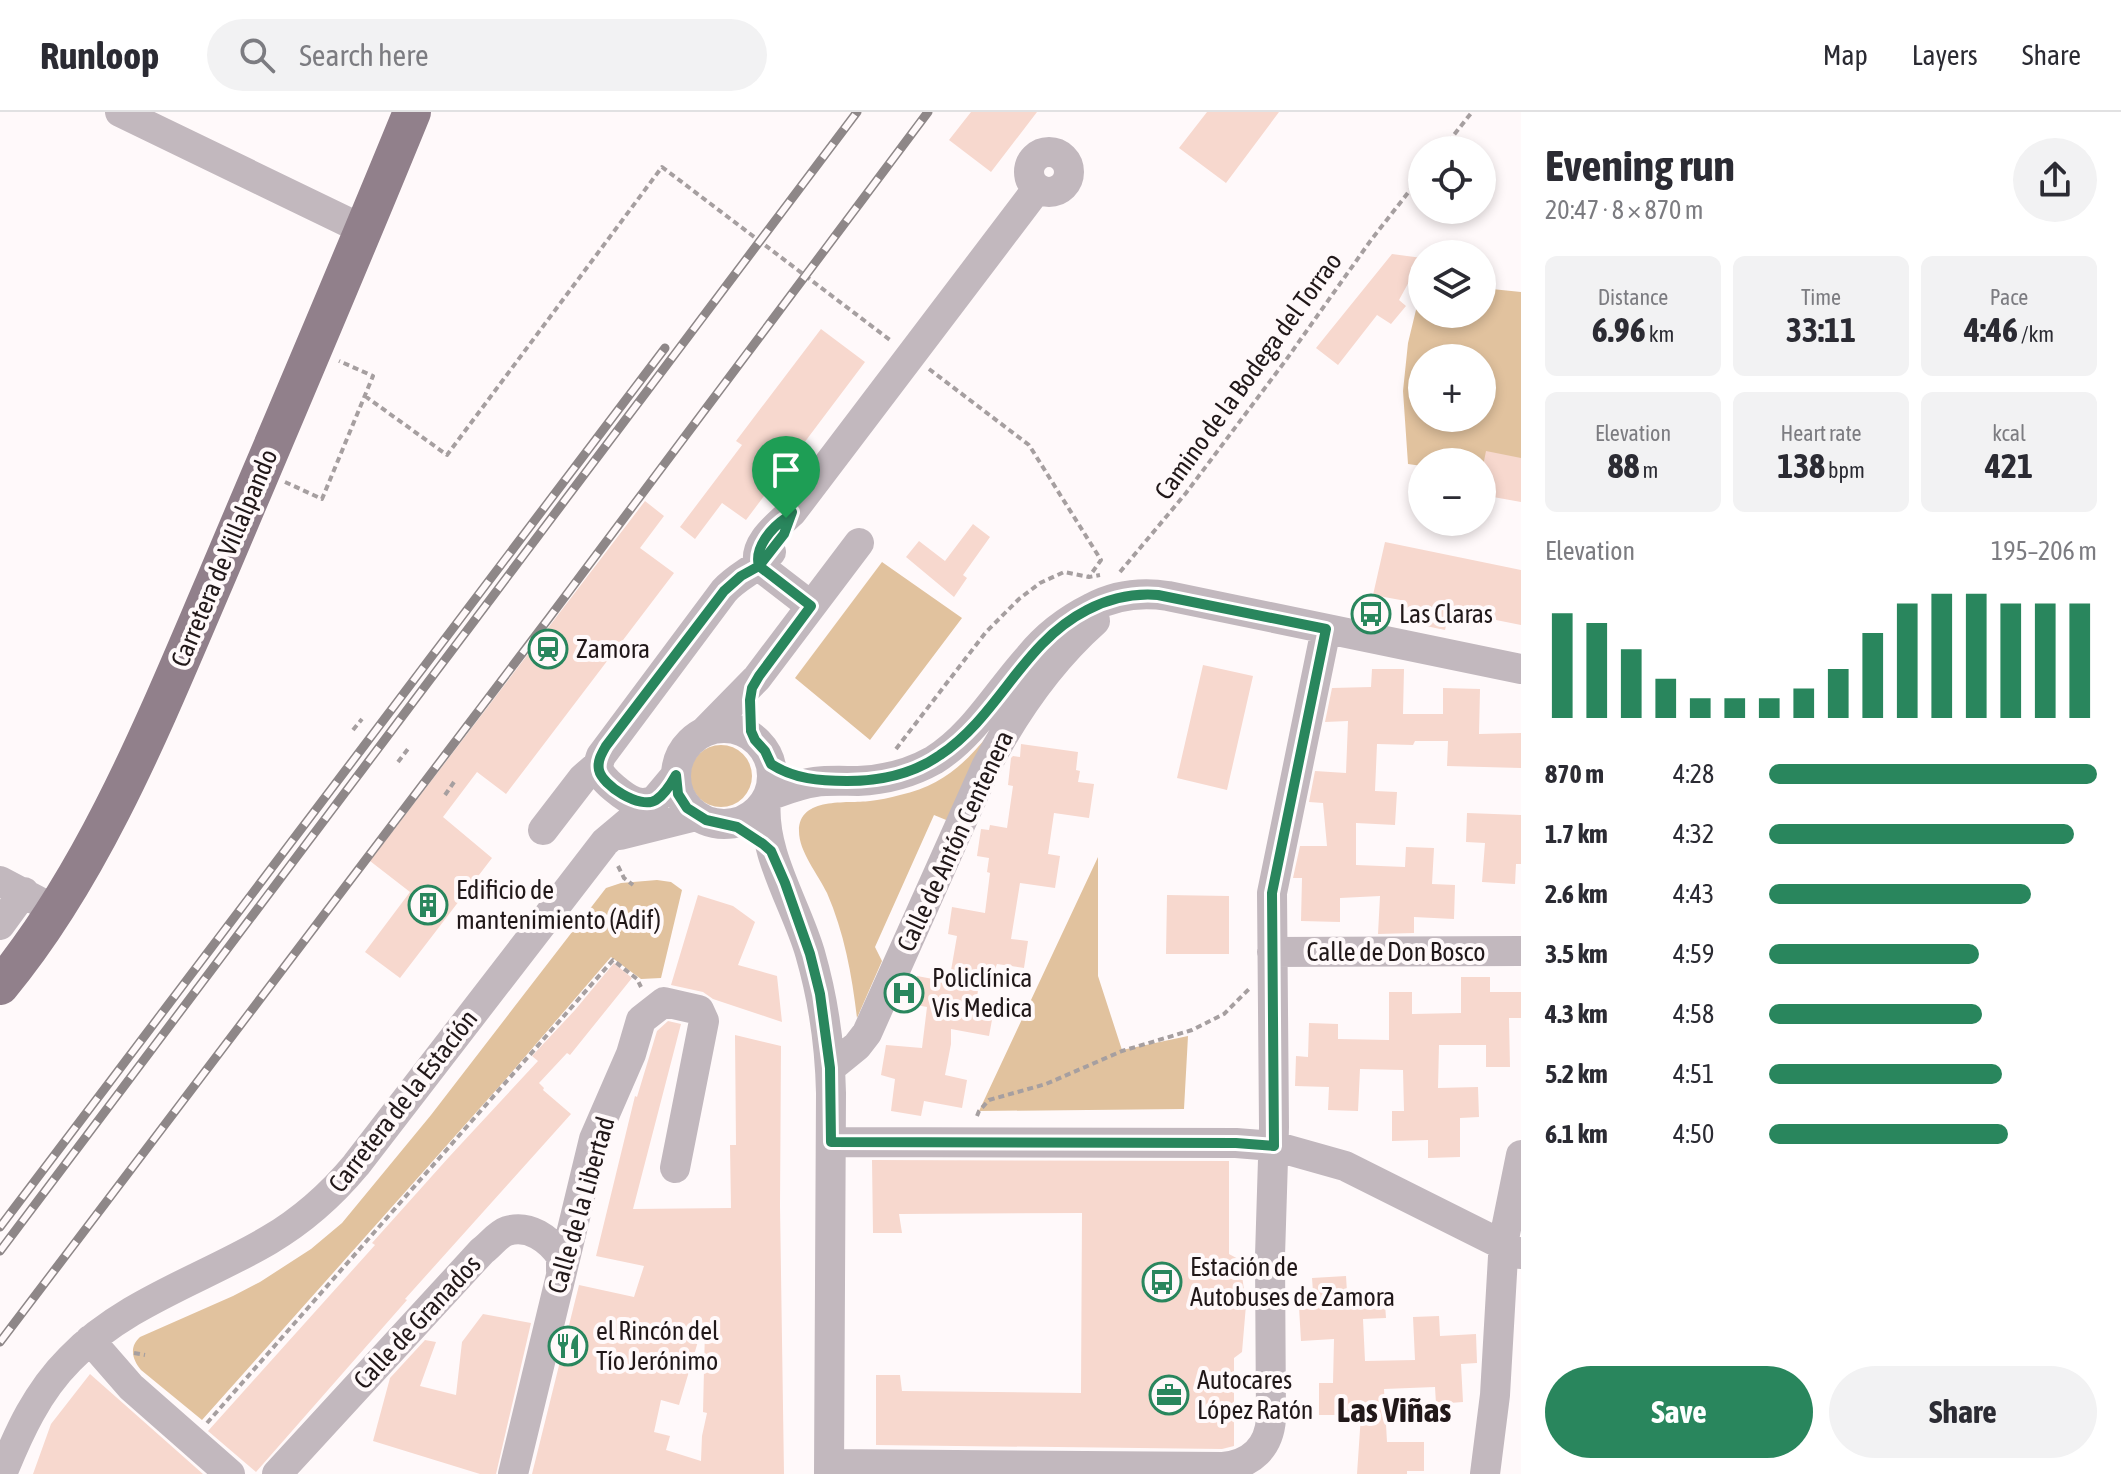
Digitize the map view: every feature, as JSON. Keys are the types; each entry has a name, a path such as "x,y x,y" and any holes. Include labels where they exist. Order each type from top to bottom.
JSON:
{"main road":[{"name":"Carretera de Villalpando","path":"0,986 30,947 26,894 92,845 144,741 313,351 412,112"}],"street":[{"path":"120,112 364,230"},
{"path":"811,606 759,566 757,557 760,547 777,524 792,512 1037,189"},
{"path":"859,543 759,676 750,700 750,724 772,783 767,798 771,851 810,954 824,1017 830,1068 829,1469 1223,1467 1253,1457 1265,1444 1271,1419 1273,884 1326,629"},
{"path":"543,830 583,778 598,765 606,746 724,591 759,566"},
{"name":"Calle de Antón Centenera","path":"830,1068 857,1046 867,1033 981,779 1009,726 1042,677 1070,645 1116,604 1116,590"},
{"name":"Calle de Antón Centenera","path":"767,798 808,783 893,776 915,769 947,751 977,721 1047,638 1116,590 1168,596 1521,669"},
{"path":"759,676 706,730 685,746 679,758 676,788 680,799 696,816 729,824 771,851"},
{"path":"706,730 731,728 746,733 763,752"},
{"name":"Calle de Antón Centenera","path":"763,752 784,771 821,781"},
{"path":"598,765 604,779 631,799 643,803 655,800"},
{"name":"Carretera de la Estación","path":"610,855 616,831 655,800 676,775"},
{"path":"729,824 750,816 767,798"},
{"name":"Carretera de la Estación","path":"2,1474 36,1401 61,1368 90,1340 133,1311 271,1239 298,1222 323,1200 356,1165 610,855 618,835 696,816"},
{"path":"0,925 26,894"},
{"name":"Calle de Don Bosco","path":"1272,952 1521,951"},
{"path":"654,1010 664,1002 699,1010 704,1021 675,1168"},
{"name":"Calle de la Libertad","path":"513,1474 594,1139 631,1054 641,1020 654,1010"},
{"path":"831,1142 1236,1143 1274,1146 1345,1166 1512,1250"},
{"path":"1485,1474 1521,1155"},
{"name":"Calle de Granados","path":"277,1474 482,1251 506,1231 530,1230 544,1238 561,1256 561,1271"},
{"path":"90,1340 131,1387 230,1474"}],"path":[{"path":"1453,136 1472,112"},
{"path":"365,396 447,455 662,167 890,339"},
{"name":"Camino de la Bodega del Torrao","path":"1116,590 1114,582 1126,563 1186,493 1408,193"},
{"path":"261,472 322,499 373,376 313,351"},
{"path":"928,368 1029,445 1101,560 1089,577"},
{"path":"873,780 986,632 1019,599 1040,583 1064,572 1089,577 1116,590"},
{"path":"353,730 362,719"},
{"path":"398,762 408,749"},
{"path":"445,795 454,782"},
{"path":"610,855 624,878 633,885"},
{"path":"202,1429 613,960 637,979 654,1010"},
{"path":"971,1142 979,1111 989,1100 1046,1084 1122,1051 1192,1030 1224,1014 1247,989 1272,989"}],"shaded area":[{"path":"1496,289 1521,292 1521,458 1496,466 1496,448 1408,448 1408,464 1403,391 1408,343 1412,328 1496,328"},
{"path":"882,562 962,618 870,740 795,678"},
{"path":"1015,700 951,822 934,815 875,947 882,961 857,1018 843,938 827,893 802,847 799,831 801,820 815,807 888,798 938,781 979,746"},
{"path":"715,745 727,745 743,754 750,764 750,788 743,798 727,807 715,807 695,793 690,782 690,770 704,750"},
{"path":"1098,857 1098,976 1122,1050 1188,1036 1184,1109 979,1111"},
{"path":"671,882 682,890 661,978 641,979 611,957 202,1420 141,1370 133,1353 140,1337 260,1282 311,1249 342,1223 431,1115 606,888 621,883"}],"building":[{"path":"971,112 1037,112 991,172 949,140"},
{"path":"1207,112 1279,112 1226,183 1179,148"},
{"path":"1392,254 1408,256 1408,284 1399,300 1406,306 1391,324 1377,315 1338,365 1316,348"},
{"path":"821,329 865,362 746,520 722,503 695,539 680,527 742,445 736,441"},
{"path":"1496,453 1521,458 1521,502 1496,498"},
{"path":"645,501 664,516 640,548 674,573 506,794 477,772 443,817 492,858 400,978 365,952 410,892 370,861"},
{"path":"973,524 990,537 963,575 967,578 954,597 906,557 919,541 945,561"},
{"path":"1385,542 1521,570 1521,625 1449,613 1445,630 1402,621 1406,601 1373,595"},
{"path":"1203,665 1253,676 1227,790 1177,778"},
{"path":"1372,669 1404,669 1403,714 1443,714 1443,688 1480,689 1479,734 1521,733 1521,768 1447,766 1448,741 1415,741 1413,745 1377,744 1375,791 1397,792 1395,825 1356,823 1356,865 1405,867 1406,847 1434,848 1432,884 1455,885 1454,919 1414,917 1414,933 1378,934 1380,896 1340,898 1340,922 1301,921 1302,878 1293,878 1300,846 1327,846 1323,803 1309,802 1315,771 1346,773 1348,721 1325,722 1332,688 1371,687"},
{"path":"1021,744 1078,752 1078,782 1094,784 1089,818 1054,813 1048,854 1060,856 1055,888 1020,883 1011,939 1028,941 1024,968 997,964 995,969 985,967 983,975 980,974 976,1006 994,1009 989,1036 951,1029 945,1075 967,1080 962,1108 924,1101 921,1116 891,1111 895,1079 881,1075 886,1045 922,1048 927,1007 911,1004 917,976 949,982 957,936 948,934 952,907 985,913 990,873 987,872 989,858 977,856 981,829 989,830 990,825 1007,828 1013,786 1008,785 1011,758 1020,757"},
{"path":"1467,813 1521,815 1521,864 1516,864 1515,884 1482,882 1485,843 1466,842"},
{"path":"698,895 733,906 755,922 738,965 777,976 782,1022 713,999 703,992 671,985"},
{"path":"1167,895 1229,896 1229,954 1166,954"},
{"path":"614,963 632,978 570,1055 567,1053 539,1083 571,1114 405,1299 256,1472 208,1431 375,1245 372,1243 538,1061 532,1056"},
{"path":"1461,977 1490,977 1490,992 1521,992 1521,1018 1509,1018 1510,1067 1486,1067 1486,1045 1439,1045 1438,1088 1478,1087 1479,1117 1460,1118 1460,1157 1428,1158 1428,1140 1392,1141 1392,1111 1404,1111 1403,1070 1360,1069 1358,1111 1328,1110 1329,1087 1295,1086 1296,1056 1308,1057 1309,1023 1338,1024 1338,1039 1389,1040 1389,992 1412,992 1412,1014 1461,1013"},
{"path":"668,1021 681,1024 633,1209 731,1208 730,1145 736,1145 735,1035 781,1046 784,1474 532,1474 579,1285 634,1297 644,1266 596,1256 635,1096 657,1031","holes":["702,1328 705,1328 703,1412 707,1413 701,1461 666,1450 670,1436 654,1432 661,1400 679,1405"]},
{"name":"Estación de Autobuses de Zamora","path":"872,1160 1229,1161 1229,1254 1240,1260 1246,1305 1242,1352 1234,1358 1234,1446 1222,1449 876,1445 876,1375 900,1375 902,1391 1081,1393 1082,1213 899,1214 902,1233 873,1233"},
{"path":"1346,1276 1347,1292 1384,1290 1386,1318 1363,1319 1365,1361 1415,1360 1413,1317 1439,1316 1440,1336 1476,1334 1477,1363 1461,1364 1463,1402 1436,1404 1435,1387 1384,1389 1387,1442 1424,1442 1424,1471 1357,1474 1361,1415 1319,1415 1319,1383 1333,1383 1334,1339 1301,1341 1299,1307 1314,1306 1312,1278"},
{"path":"483,1314 531,1323 496,1474 480,1474 373,1441 390,1378 425,1340 436,1342 420,1386 456,1395 462,1342"},
{"path":"90,1374 203,1474 33,1474 51,1424"}],"railway":[{"path":"0,1251 857,112"},
{"path":"0,1342 928,112"},
{"path":"0,1227 665,348"}],"place":[{"name":"Las Claras","path":"1371,614"},
{"name":"Zamora","path":"548,649"},
{"name":"Edificio de mantenimiento (Adif)","path":"428,905"},
{"name":"Policlínica Vis Medica","path":"904,993"},
{"name":"Estación de Autobuses de Zamora","path":"1162,1282"},
{"name":"el Rincón del Tío Jerónimo","path":"568,1346"},
{"name":"Autocares López Ratón","path":"1169,1395"}],"district":[{"name":"Las Viñas","path":"1394,1409"}],"route":[{"path":"786,518 775,526 758,550 759,566 724,591 606,746 598,769 608,782 635,802 643,803 655,800 676,775 678,794 691,812 706,820 737,827 771,851 804,935 820,994 830,1068 831,1142 1236,1143 1274,1146 1272,893 1326,629 1158,595 1116,598 1084,611 1055,630 967,733 931,761 886,778 861,781 809,779 771,764 755,740 750,724 752,688 756,680 811,606 759,566 786,531 792,512 786,518"}]}
